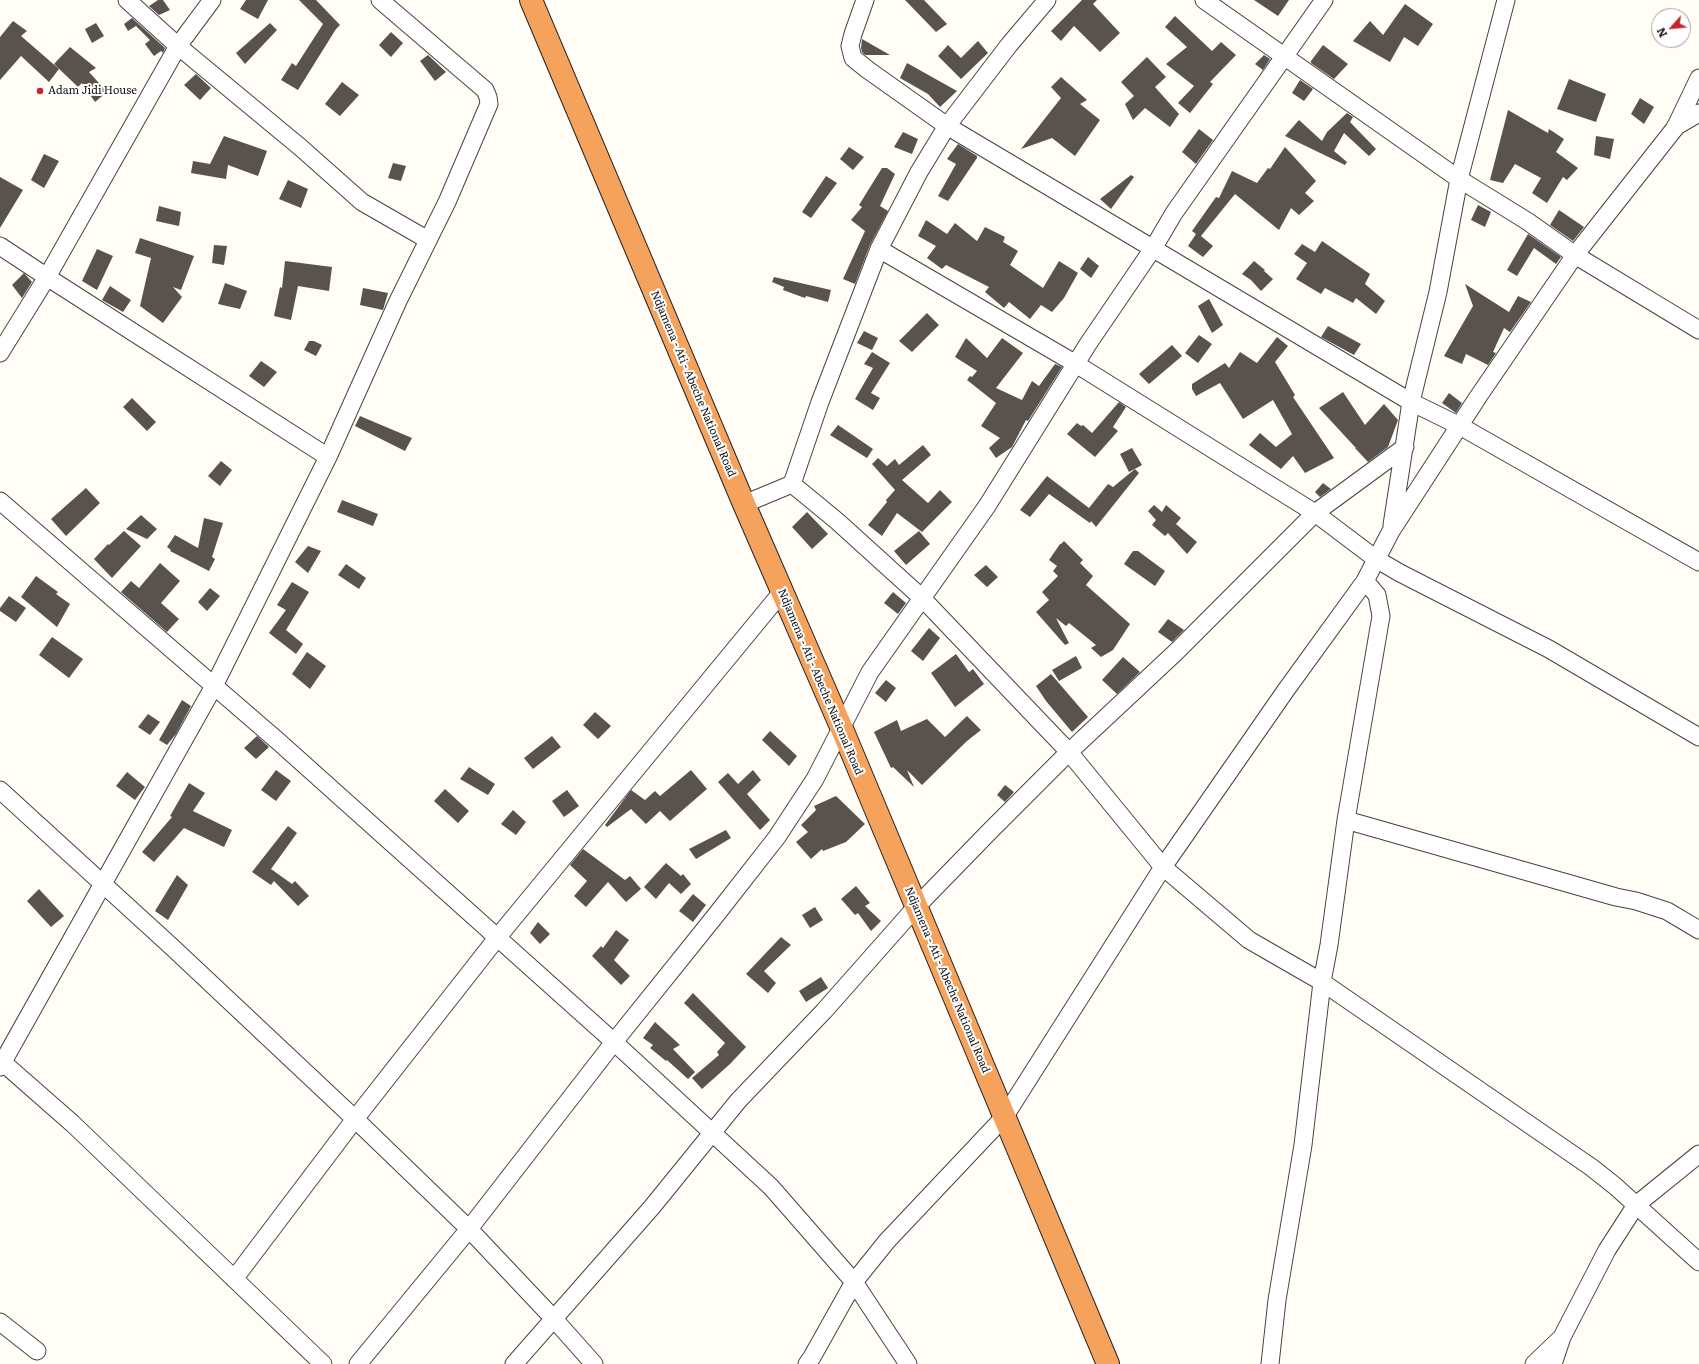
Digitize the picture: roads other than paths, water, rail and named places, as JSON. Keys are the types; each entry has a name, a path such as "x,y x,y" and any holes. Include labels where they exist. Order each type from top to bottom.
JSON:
{"highway":[{"name":"Ndjamena - Ati - Abeche National Road","path":"531,0 744,504 842,729 1108,1364"}],"street":[{"path":"127,0 178,46 300,147 362,202 428,240"},
{"path":"0,353 47,277 178,46 212,0"},
{"path":"322,1364 73,1124 1,1063 214,686 328,457 398,301 447,202 489,104 485,90 380,0"},
{"path":"865,0 852,34 850,46 853,58 947,126 1154,247 1411,402 1460,426 1699,562"},
{"path":"744,504 792,484 820,402 879,249 919,172 947,126 1009,45 1047,0"},
{"path":"1204,0 1286,56 1459,179 1575,254 1699,330"},
{"path":"358,1364 469,1229 614,1042 777,837 815,780 842,729 853,702 870,672 987,506 1128,283 1154,247 1174,213 1324,0"},
{"path":"1391,531 1411,402 1438,292 1459,179 1506,0"},
{"path":"807,1364 854,1282 887,1241 1004,1116 1163,867 1286,690 1365,581 1391,531 1478,397 1575,254 1675,128 1699,78"},
{"path":"1675,128 1699,113"},
{"path":"0,246 328,457"},
{"path":"879,249 1076,364 1315,513 1376,559 1400,573 1549,649 1699,737"},
{"path":"514,1364 652,1207 738,1101 824,1011 916,907 1069,752 1176,652 1315,513 1405,447"},
{"path":"792,484 922,598 1069,752 1163,867 1248,940 1322,982 1591,1167 1699,1262"},
{"path":"0,501 214,686 614,1042 771,1187 854,1282 908,1364"},
{"path":"1270,1364 1277,1300 1303,1145 1322,982 1329,945 1346,820 1381,616 1377,595 1365,581"},
{"path":"234,1279 355,1118 497,938 782,592"},
{"path":"0,790 355,1118 469,1229 554,1319 594,1364"},
{"path":"1346,820 1616,897 1636,901 1667,911 1699,930"},
{"path":"1553,1364 1562,1337 1607,1250 1636,1205 1699,1154"},
{"path":"0,1322 37,1351"},
{"path":"1534,1364 1562,1337"}],"place":[{"name":"Adam Jidi House","path":"40,91"}]}
